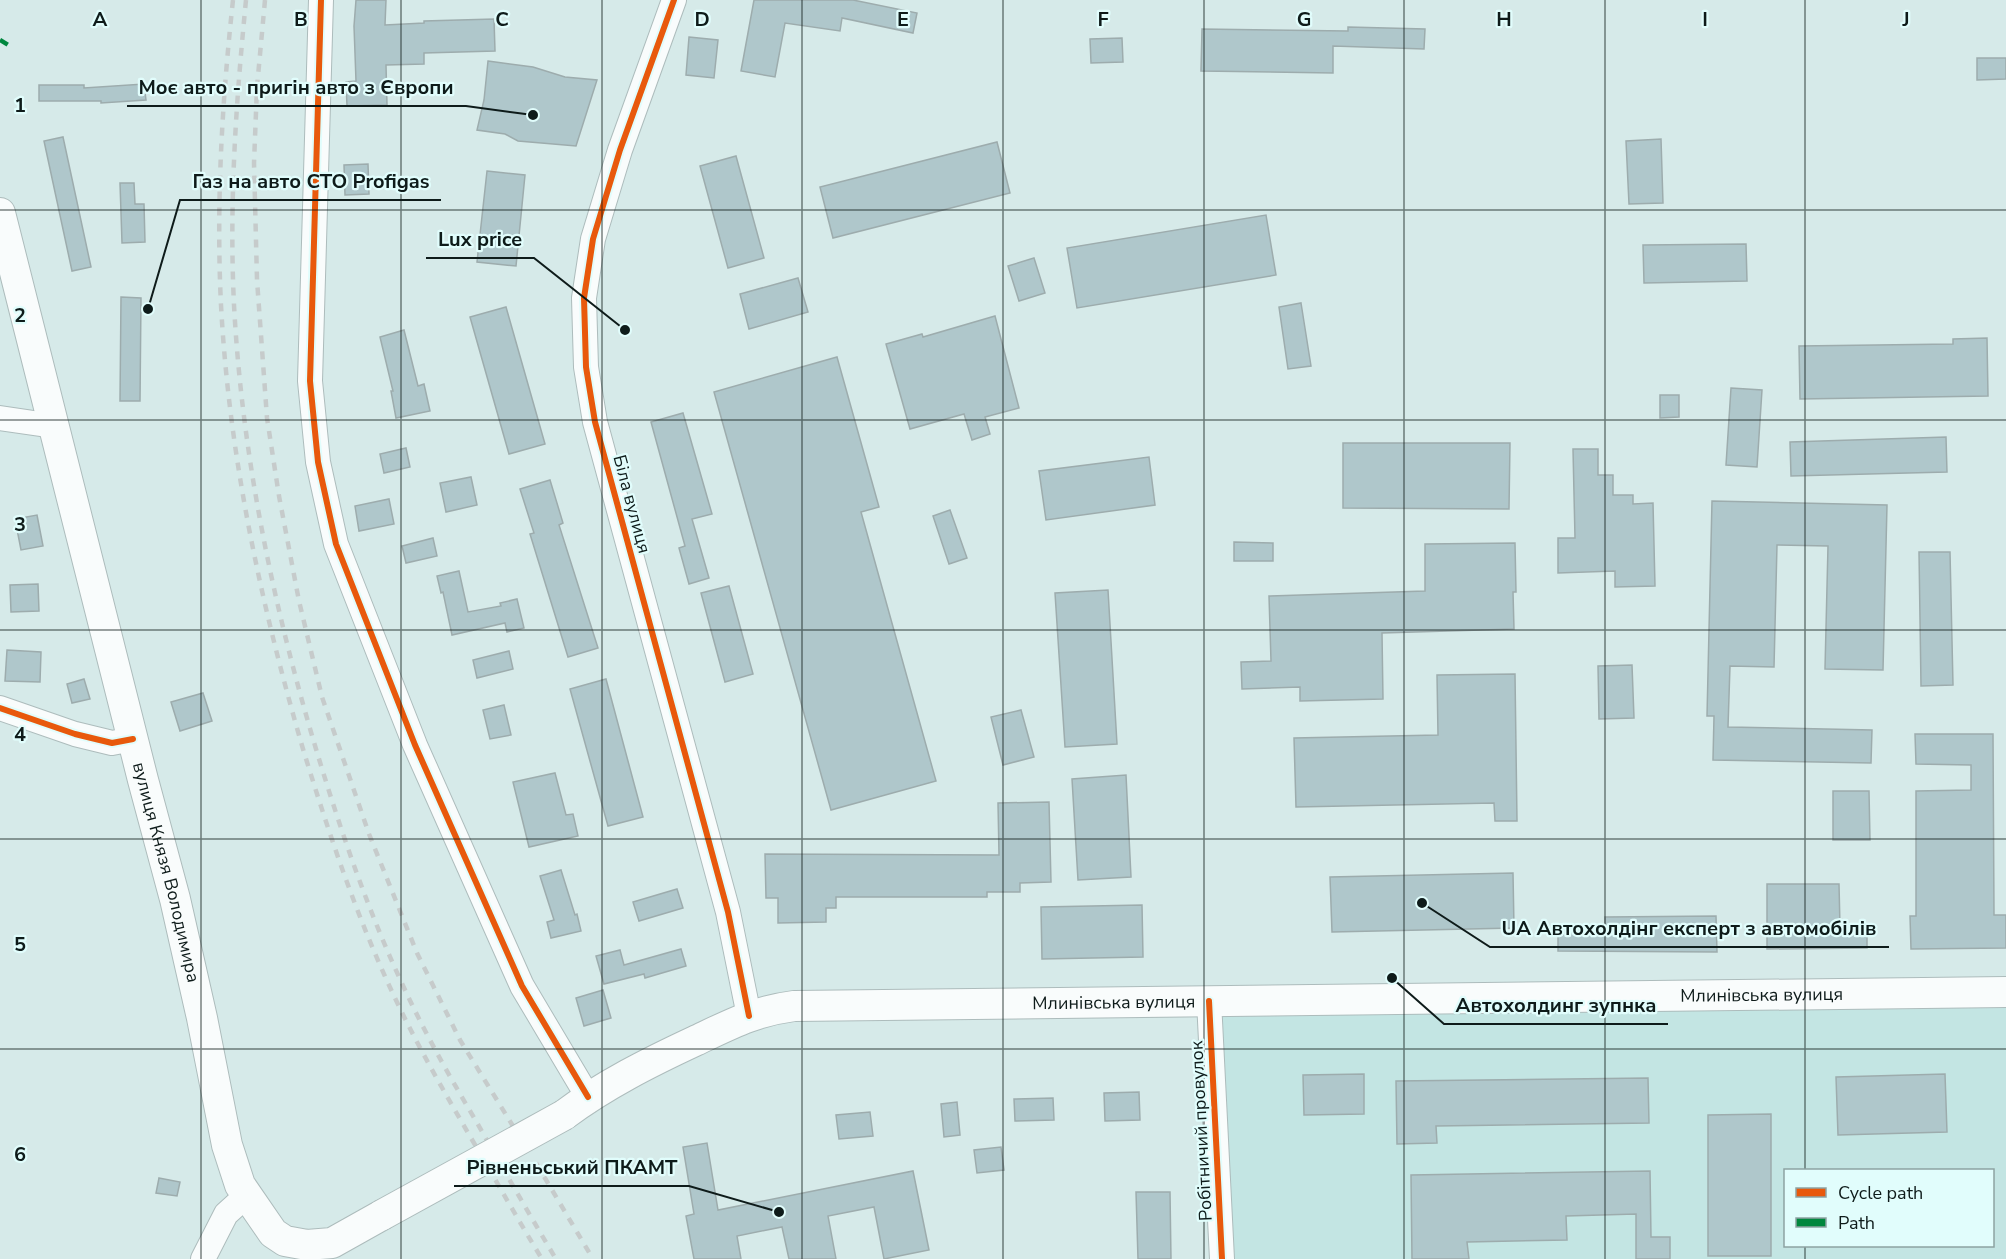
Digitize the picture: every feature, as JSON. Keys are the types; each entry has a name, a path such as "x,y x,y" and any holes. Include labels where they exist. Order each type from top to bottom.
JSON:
{"main road":[{"name":"вулиця Князя Володимира","path":"0,213 133,739 176,899 227,1145 240,1185 273,1233 285,1241 307,1245 332,1243 382,1215"},
{"name":"Млинівська вулиця","path":"382,1215 564,1115 588,1097 662,1057 769,1009 794,1006 2006,992"}],"street":[{"path":"321,0 310,381 318,462 336,544 415,745 522,986 588,1097"},
{"name":"Біла вулиця","path":"674,0 620,150 593,239 584,298 586,367 595,422 728,912 749,1016"},
{"path":"0,418 54,426"},
{"path":"0,708 93,739 112,743 133,739"},
{"name":"Робітничий провулок","path":"1209,1001 1222,1259"},
{"path":"203,1259 226,1214 247,1195"}],"shaded area":[{"path":"2006,992 2006,1259 1222,1259 1209,1001"}],"building":[{"path":"356,0 386,0 385,25 424,23 424,21 494,19 495,51 424,53 424,64 386,65 387,105 347,106 346,82 356,81 354,26"},
{"path":"754,0 853,0 917,13 913,33 842,18 840,31 785,23 775,77 741,71"},
{"path":"1348,27 1425,29 1424,49 1333,46 1333,73 1201,71 1202,29 1348,31"},
{"path":"689,37 718,40 714,78 686,75"},
{"path":"1122,38 1123,62 1091,63 1090,39"},
{"path":"1977,58 2006,58 2006,79 1977,80"},
{"path":"488,61 533,67 565,77 597,80 576,146 518,141 505,134 477,130 484,100"},
{"path":"144,84 146,100 101,103 101,101 39,101 39,85 84,85 84,88"},
{"path":"63,137 91,267 72,271 44,141"},
{"path":"1661,139 1663,203 1629,204 1626,141"},
{"path":"997,142 1010,193 833,238 820,187"},
{"path":"736,156 764,258 728,268 700,166"},
{"path":"368,164 369,194 345,195 344,165"},
{"path":"487,171 525,175 516,266 477,262"},
{"path":"120,183 134,183 135,204 144,204 145,242 122,243"},
{"path":"1266,215 1276,275 1077,308 1067,248"},
{"path":"1746,244 1747,281 1644,283 1643,245"},
{"path":"1034,258 1045,293 1019,301 1008,266"},
{"path":"798,278 808,312 749,329 740,294"},
{"path":"121,297 141,298 140,401 120,401"},
{"path":"1301,303 1311,366 1288,369 1279,307"},
{"path":"506,307 545,444 509,454 470,317"},
{"path":"995,316 1019,408 985,417 990,434 972,440 964,414 910,429 886,344 922,334 923,337"},
{"path":"404,330 418,386 424,384 430,411 396,418 391,391 393,391 380,337"},
{"path":"1987,338 1988,396 1800,399 1799,346 1953,344 1953,339"},
{"path":"837,357 879,507 861,512 936,781 831,810 714,392"},
{"path":"1731,388 1762,390 1757,467 1726,465"},
{"path":"1660,395 1679,395 1679,417 1660,418"},
{"path":"683,413 712,514 692,519 709,578 689,584 679,548 685,546 651,422"},
{"path":"1946,437 1947,472 1791,476 1790,442"},
{"path":"1343,443 1510,443 1509,509 1343,508"},
{"path":"406,448 410,467 384,473 380,454"},
{"path":"1573,449 1598,449 1598,475 1613,475 1613,495 1633,495 1633,504 1653,503 1655,586 1615,587 1615,571 1558,573 1558,538 1575,538"},
{"path":"1149,457 1155,505 1046,520 1039,471"},
{"path":"471,477 477,505 446,512 440,483"},
{"path":"550,480 563,523 559,525 598,648 568,657 530,534 534,533 520,489"},
{"path":"389,499 394,524 359,531 355,506"},
{"path":"1712,501 1887,505 1883,670 1825,669 1828,546 1777,545 1774,667 1730,666 1728,727 1872,730 1871,763 1713,760 1714,716 1707,716"},
{"path":"950,510 967,558 949,564 933,516"},
{"path":"37,515 43,546 21,550 15,519"},
{"path":"433,538 437,556 406,563 402,546"},
{"path":"1234,542 1273,543 1273,561 1234,561"},
{"path":"1515,543 1514,629 1382,633 1383,699 1300,701 1300,687 1242,689 1241,662 1271,661 1269,596 1425,591 1425,544"},
{"path":"1919,552 1950,552 1953,685 1921,686"},
{"path":"459,571 468,612 501,606 500,603 517,599 524,628 507,632 505,623 452,635 443,592 441,593 437,576"},
{"path":"38,584 39,611 11,612 10,585"},
{"path":"729,586 753,674 725,682 701,593"},
{"path":"1108,590 1117,744 1065,747 1055,593"},
{"path":"7,650 41,652 40,682 5,681"},
{"path":"509,651 513,669 477,678 473,660"},
{"path":"1632,665 1634,718 1599,719 1598,666"},
{"path":"1515,674 1517,821 1495,821 1494,803 1296,807 1294,738 1438,735 1437,675"},
{"path":"84,679 90,699 72,703 67,684"},
{"path":"606,679 643,817 608,826 570,689"},
{"path":"203,693 212,721 180,731 171,702"},
{"path":"504,705 511,735 490,739 483,710"},
{"path":"1021,710 1034,757 1003,765 991,717"},
{"path":"1915,734 1993,734 1994,915 2006,915 2006,948 1911,949 1910,916 1916,916 1916,791 1971,790 1971,765 1916,764"},
{"path":"555,773 566,815 573,814 578,836 529,847 513,782"},
{"path":"1126,775 1131,877 1078,880 1072,779"},
{"path":"1833,791 1869,791 1870,840 1833,840"},
{"path":"1049,802 1051,882 1020,883 1020,892 987,892 987,897 836,897 836,908 826,908 826,922 778,923 778,898 766,898 765,854 999,855 998,803"},
{"path":"561,870 581,931 551,938 547,922 554,920 540,876"},
{"path":"1513,873 1514,928 1332,932 1330,877"},
{"path":"1767,884 1839,884 1840,927 1867,927 1867,948 1767,949"},
{"path":"677,889 683,908 639,921 633,902"},
{"path":"1142,905 1143,957 1042,959 1041,907"},
{"path":"1716,916 1717,952 1558,951 1558,928 1605,927 1605,917"},
{"path":"681,949 686,966 645,978 644,974 604,984 596,956 620,950 624,965"},
{"path":"603,990 611,1018 584,1026 576,998"},
{"path":"1364,1074 1364,1114 1304,1115 1303,1075"},
{"path":"1945,1074 1947,1132 1838,1135 1836,1077"},
{"path":"1648,1078 1649,1123 1436,1126 1437,1143 1397,1144 1396,1081"},
{"path":"1139,1092 1140,1120 1105,1121 1104,1093"},
{"path":"1053,1098 1054,1120 1015,1121 1014,1099"},
{"path":"957,1102 960,1135 944,1137 941,1104"},
{"path":"870,1112 873,1136 839,1139 836,1115"},
{"path":"1771,1114 1771,1256 1708,1256 1708,1115"},
{"path":"707,1143 718,1210 913,1171 929,1250 884,1259 874,1207 828,1216 836,1259 789,1259 782,1227 737,1236 741,1259 694,1259 686,1216 694,1214 683,1147"},
{"path":"1001,1147 1004,1170 977,1173 974,1150"},
{"path":"1650,1171 1651,1237 1670,1237 1670,1259 1636,1259 1636,1214 1566,1216 1567,1240 1467,1242 1469,1259 1412,1259 1411,1175"},
{"path":"159,1178 180,1182 177,1196 156,1193"},
{"path":"1136,1192 1170,1192 1171,1259 1138,1259"}],"railway":[{"path":"233,0 221,152 219,229 221,305 225,362 239,474 274,640 303,749 323,813 344,875 381,968 435,1075 542,1259"},
{"path":"246,0 234,152 232,229 234,305 238,362 252,474 286,640 335,811 356,872 393,963 440,1058 556,1259"},
{"path":"265,0 257,87 254,163 257,280 267,418 299,601 322,697 369,834 417,953 460,1040 516,1131"},
{"path":"536,1163 593,1259"}],"marked path":[{"path":"0,40 10,46"}],"cycle path":[{"path":"321,0 310,381 318,462 336,544 415,745 522,986 588,1097"},
{"path":"674,0 620,150 593,239 584,298 586,367 595,422 728,912 749,1016"},
{"path":"0,708 75,734 112,743 133,739"},
{"path":"1209,1001 1222,1259"}],"place":[{"name":"Моє авто - пригін авто з Європи","path":"533,115"},
{"name":"Газ на авто СТО Profigas","path":"148,309"},
{"name":"Lux price","path":"625,330"},
{"name":"UA Автохолдінг експерт з автомобілів","path":"1422,903"},
{"name":"Автохолдинг зупнка","path":"1392,978"},
{"name":"Рівненьський ПКАМТ","path":"779,1212"}]}
